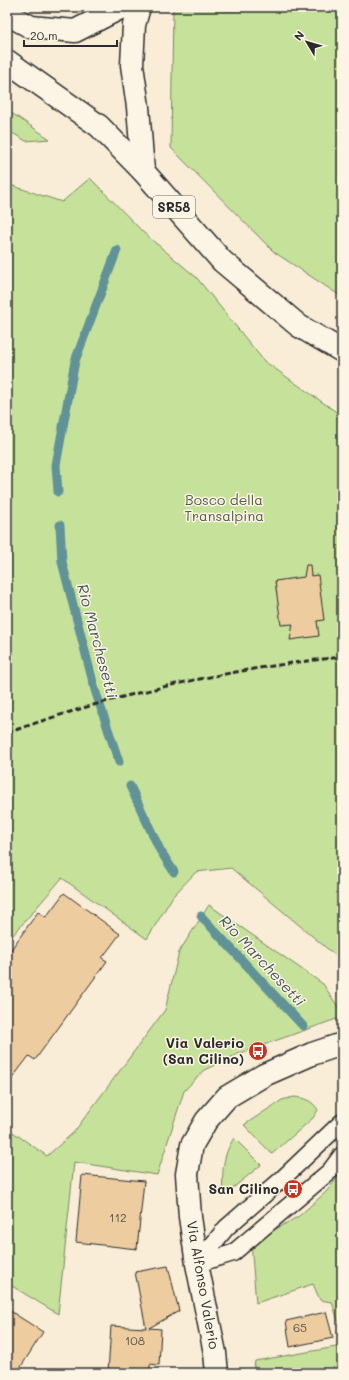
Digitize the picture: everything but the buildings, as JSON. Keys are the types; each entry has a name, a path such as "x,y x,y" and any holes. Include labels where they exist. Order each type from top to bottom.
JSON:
{"main road":[{"path":"7,14 31,27 74,31 122,7"},
{"path":"139,7 134,25 132,65 138,107 143,171"},
{"name":"SR58","path":"7,61 99,126 143,171 222,261 299,326 342,351"},
{"name":"Via Alfonso Valerio","path":"217,1373 210,1321 197,1264 187,1174 192,1145 206,1121 227,1097 264,1075 312,1054 342,1044"}],"lane":[{"path":"197,1264 226,1228 282,1180 342,1122"},
{"path":"197,1264 233,1253 330,1171 342,1156"}],"green space":[{"path":"173,7 342,7 342,297 274,252 171,148"},
{"path":"7,110 50,139 26,141 7,130"},
{"name":"Bosco della Transalpina","path":"90,178 145,234 196,277 264,361 342,416 342,961 231,868 196,872 173,896 147,939 62,878 7,942 7,184 62,202"},
{"path":"209,905 323,984 342,1013 342,1017 238,1054 204,1070 184,1091 157,1175 74,1162 58,1314 7,1283 7,1128 47,1156 74,1132 165,1010 179,952"},
{"path":"294,1097 308,1100 318,1110 313,1118 272,1154 244,1125 282,1100"},
{"path":"234,1138 261,1165 223,1196 225,1158"},
{"path":"342,1172 342,1333 332,1302 320,1300 313,1284 256,1303 251,1243 299,1216 326,1192"},
{"path":"342,1346 342,1373 253,1373 255,1361"}],"waterway":[{"name":"Rio Marchesetti","path":"58,492 56,465 75,361 117,250"},
{"name":"Rio Marchesetti","path":"60,525 62,562 95,690 119,762"},
{"name":"Rio Marchesetti","path":"130,786 160,850 174,872"},
{"name":"Rio Marchesetti","path":"201,916 303,1026"}],"railway":[{"path":"7,733 89,706 172,685 257,668 342,657"}],"place":[{"name":"Via Valerio (San Cilino)","path":"258,1051"},
{"name":"San Cilino","path":"293,1189"}]}
